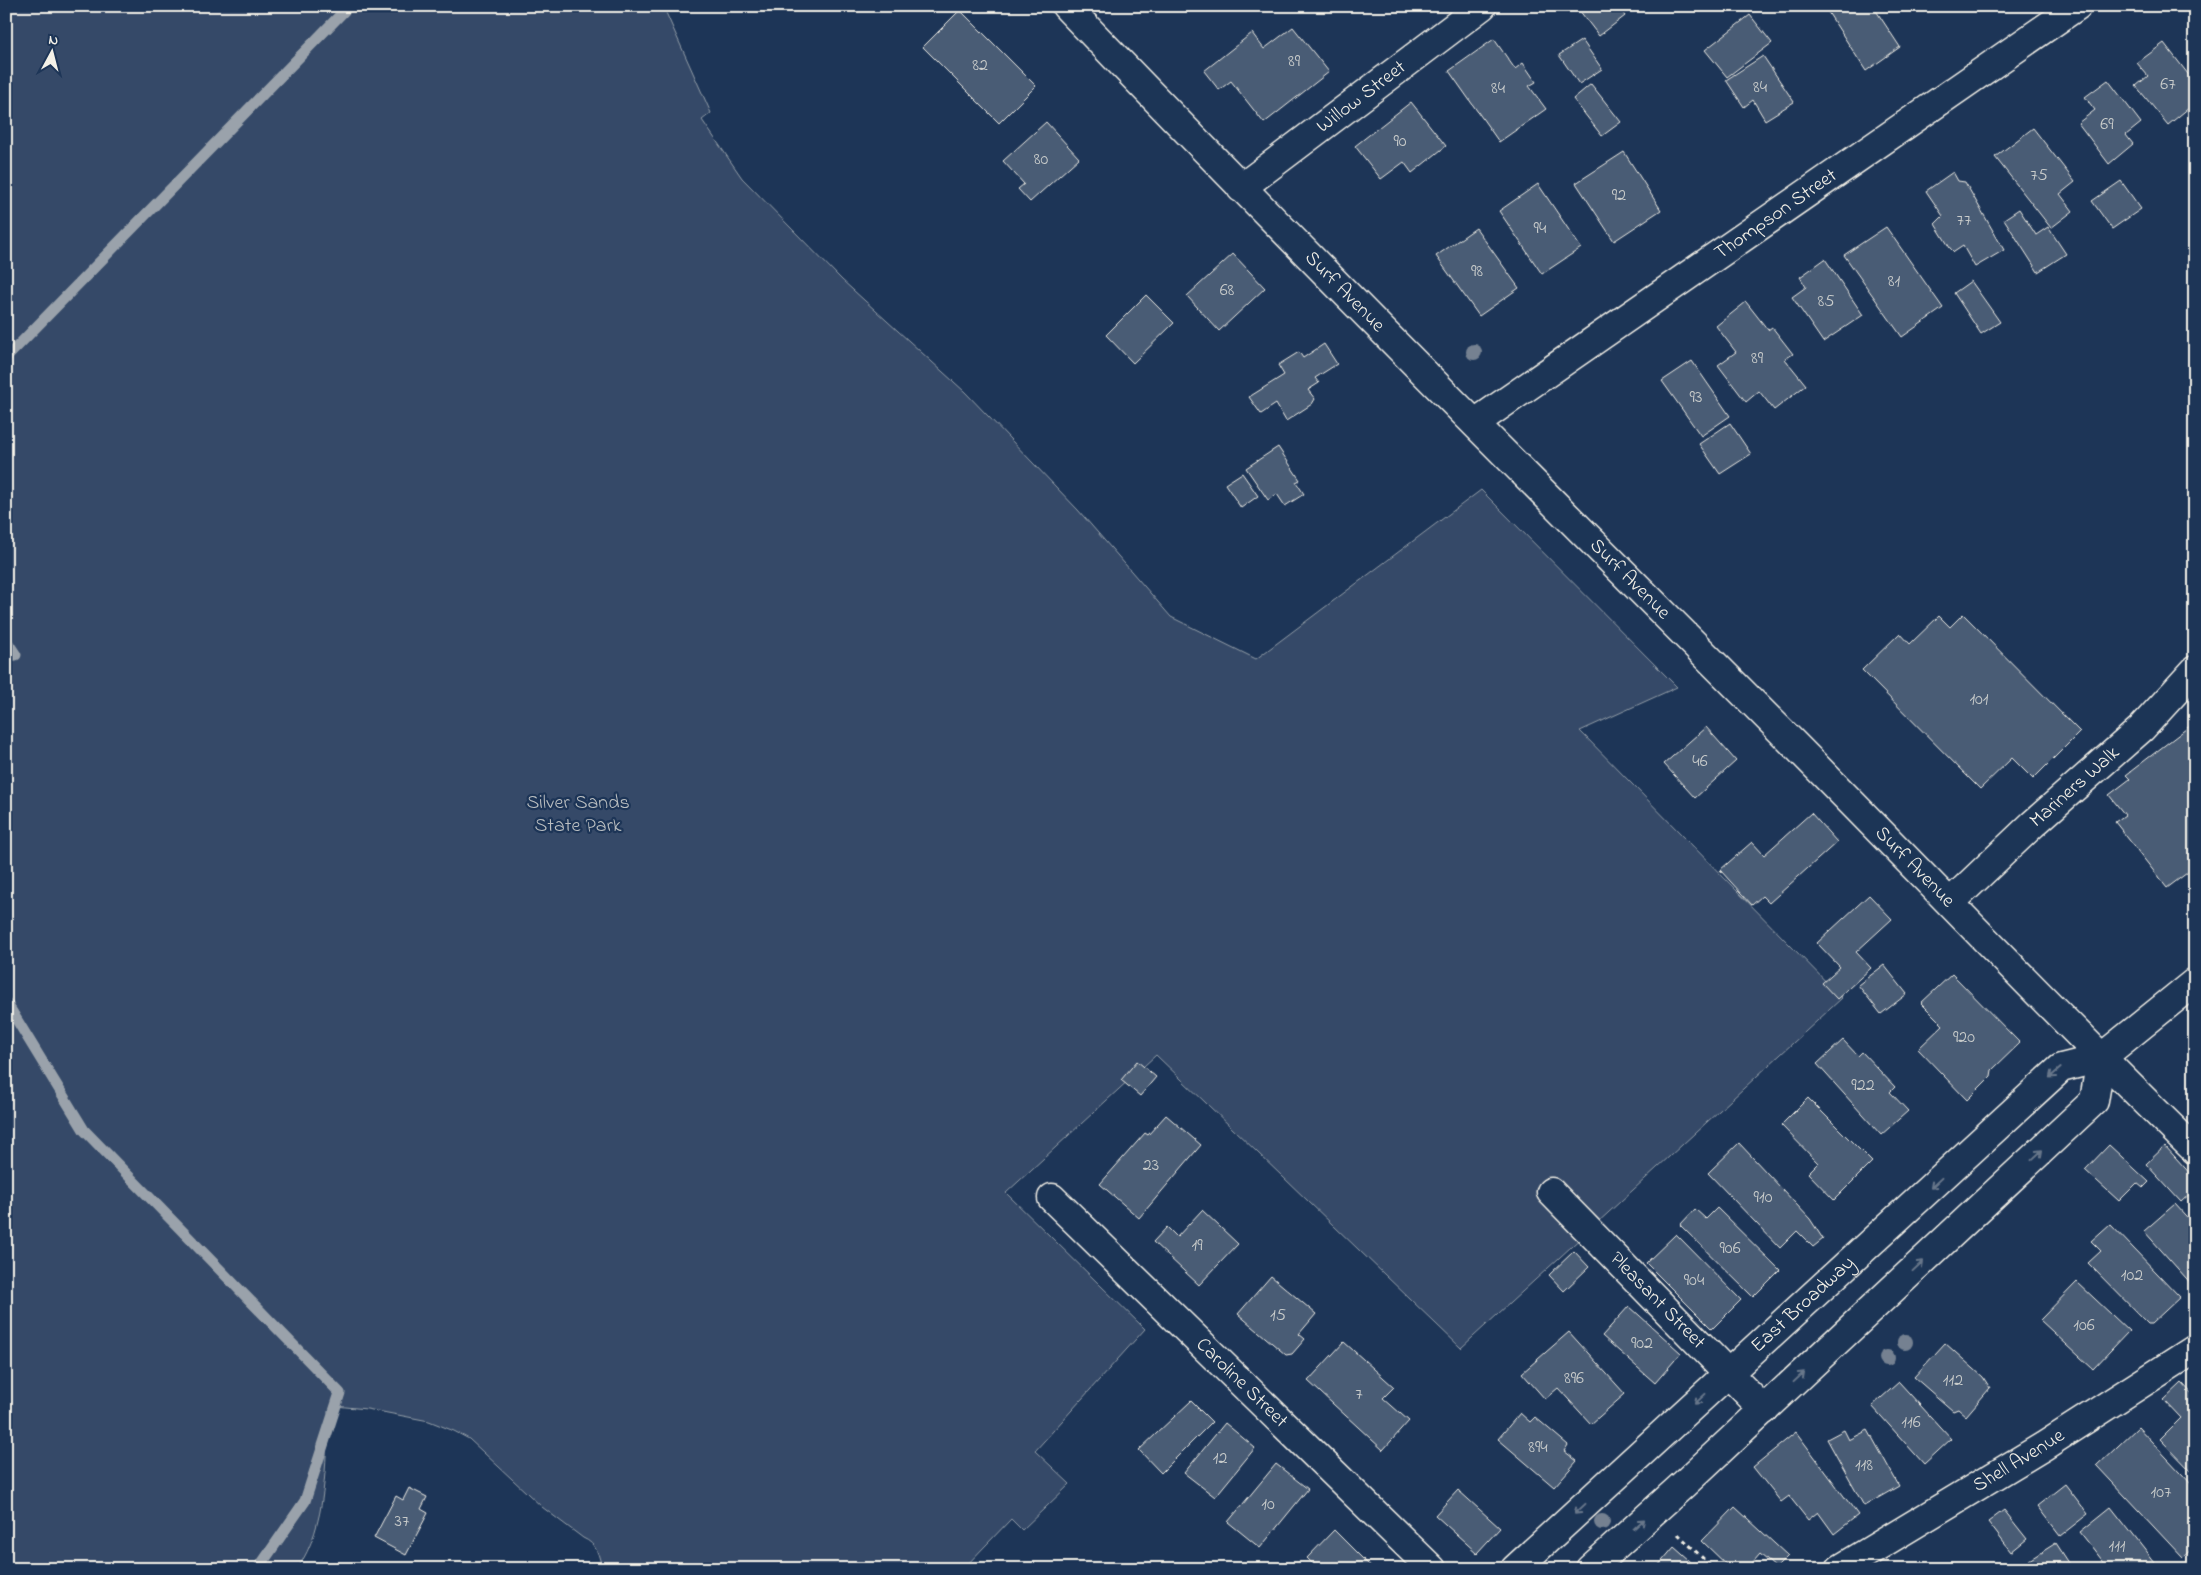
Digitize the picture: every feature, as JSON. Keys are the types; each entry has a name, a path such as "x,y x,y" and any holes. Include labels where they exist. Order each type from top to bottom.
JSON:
{"street":[{"name":"Surf Avenue","path":"1066,6 1241,188 1951,902 2101,1058 2195,1150"},
{"name":"Willow Street","path":"1241,188 1482,6"},
{"name":"Thompson Street","path":"1475,423 2077,6"},
{"name":"Mariners Walk","path":"1951,902 2033,824 2142,728 2195,670"},
{"name":"East Broadway","path":"1515,1569 2061,1068 2101,1058 2195,982"},
{"path":"1590,1569 1764,1410 2094,1101 2101,1058"},
{"name":"Pleasant Street","path":"1551,1192 1764,1410"},
{"name":"Caroline Street","path":"1052,1198 1432,1569"},
{"name":"Shell Avenue","path":"1840,1569 2044,1446 2195,1349"}],"path":[{"path":"1676,1533 1714,1569"}],"green space":[{"name":"Silver Sands State Park","path":"6,6 663,6 711,113 702,120 742,178 842,280 965,392 1078,510 1171,617 1256,659 1481,490 1677,687 1580,731 1842,998 1461,1348 1156,1055 1006,1193 1145,1329 1035,1451 1070,1484 1022,1530 1011,1519 963,1569 602,1569 598,1555 588,1540 542,1507 469,1439 429,1421 367,1409 335,1406 328,1411 325,1472 320,1513 307,1552 297,1569 6,1569"}],"building":[{"path":"1576,6 1618,6 1625,16 1599,36"},
{"path":"1824,6 1873,6 1900,47 1866,71"},
{"path":"960,10 1036,86 999,123 923,47"},
{"path":"1750,15 1772,43 1727,77 1705,50"},
{"path":"1293,27 1329,72 1264,123 1231,81 1219,90 1204,71 1252,33 1264,49"},
{"path":"1494,39 1515,69 1523,63 1536,82 1529,86 1546,109 1499,142 1449,71"},
{"path":"1582,40 1602,69 1579,84 1559,55"},
{"path":"2164,43 2195,83 2195,103 2168,125 2136,86 2148,76 2137,63"},
{"path":"1763,56 1794,102 1765,120 1753,100 1744,107 1726,80"},
{"path":"2108,80 2141,123 2126,135 2133,144 2109,164 2078,123 2095,110 2085,97"},
{"path":"1591,84 1621,122 1602,136 1573,99"},
{"path":"1411,102 1446,146 1412,173 1404,162 1381,179 1355,146"},
{"path":"1046,122 1079,158 1030,202 1018,189 1024,184 1003,161"},
{"path":"2033,128 2075,182 2060,194 2073,211 2051,228 1995,157"},
{"path":"1624,152 1661,210 1614,241 1576,183"},
{"path":"1953,172 1958,181 1965,182 2004,250 1975,267 1963,246 1954,252 1950,248 1935,224 1943,216 1926,191"},
{"path":"2121,181 2141,209 2112,229 2092,201"},
{"path":"1538,184 1581,248 1542,274 1499,211"},
{"path":"2019,209 2036,235 2048,227 2066,254 2038,272 2004,219"},
{"path":"1886,227 1943,308 1902,337 1844,255"},
{"path":"1476,228 1519,288 1479,316 1436,256"},
{"path":"1233,254 1265,288 1219,331 1187,296"},
{"path":"1825,259 1863,315 1823,342 1792,297 1806,287 1800,277"},
{"path":"1971,281 2000,322 1981,334 1954,293"},
{"path":"1146,295 1174,323 1133,363 1106,335"},
{"path":"1746,302 1768,330 1772,327 1793,354 1785,359 1806,385 1774,410 1759,391 1746,402 1718,365 1736,352 1716,326"},
{"path":"1324,344 1337,364 1315,378 1319,383 1308,390 1315,399 1312,404 1286,421 1276,404 1261,414 1249,397 1284,375 1278,365 1299,352 1303,358"},
{"path":"1692,361 1730,416 1701,436 1662,381"},
{"path":"1730,423 1751,454 1720,474 1699,444"},
{"path":"1278,447 1300,480 1296,482 1304,494 1285,506 1277,494 1268,500 1246,468"},
{"path":"1242,473 1258,496 1241,508 1225,484"},
{"path":"1963,614 2080,732 2033,779 2012,758 1980,789 1862,670 1900,633 1910,644 1939,616 1950,627"},
{"path":"2195,722 2195,867 2167,888 2115,822 2125,815 2109,795 2130,779 2126,775"},
{"path":"1706,727 1736,761 1695,798 1664,764"},
{"path":"1811,813 1837,842 1769,903 1762,896 1752,905 1720,870 1752,842 1764,855"},
{"path":"1869,895 1892,919 1856,952 1871,968 1837,999 1822,983 1840,967 1817,943"},
{"path":"1884,965 1907,994 1881,1014 1858,985"},
{"path":"1952,974 2020,1043 1992,1070 1991,1076 1967,1100 1918,1049 1943,1025 1921,1003"},
{"path":"1843,1040 1858,1056 1862,1052 1895,1087 1890,1092 1908,1111 1881,1135 1817,1064"},
{"path":"1137,1061 1156,1077 1140,1096 1121,1080"},
{"path":"1808,1098 1872,1162 1834,1200 1808,1173 1818,1163 1781,1125"},
{"path":"1166,1115 1201,1145 1139,1218 1100,1184 1145,1133 1148,1135"},
{"path":"1739,1143 1810,1219 1823,1239 1813,1247 1797,1231 1780,1248 1708,1173"},
{"path":"2109,1145 2149,1182 2143,1188 2137,1183 2119,1201 2085,1170"},
{"path":"2165,1146 2195,1179 2195,1189 2181,1202 2146,1164"},
{"path":"2175,1204 2195,1226 2195,1288 2144,1231"},
{"path":"1717,1208 1780,1270 1753,1297 1680,1225 1695,1209 1706,1219"},
{"path":"1202,1210 1238,1244 1199,1285 1153,1242 1167,1227 1177,1237"},
{"path":"2110,1224 2180,1297 2151,1324 2148,1324 2088,1263 2101,1251 2091,1241"},
{"path":"1676,1234 1741,1300 1712,1329 1646,1263"},
{"path":"1574,1251 1589,1267 1564,1291 1549,1275"},
{"path":"1271,1276 1316,1314 1299,1334 1305,1339 1292,1354 1286,1355 1238,1314"},
{"path":"2077,1282 2129,1331 2093,1369 2040,1320"},
{"path":"1629,1306 1681,1353 1655,1383 1602,1336"},
{"path":"1569,1332 1625,1394 1591,1424 1558,1388 1545,1399 1522,1373"},
{"path":"1344,1342 1394,1387 1383,1398 1409,1421 1383,1450 1308,1381"},
{"path":"1945,1343 1983,1377 1990,1388 1966,1416 1958,1409 1953,1411 1914,1377"},
{"path":"1899,1382 1951,1439 1924,1464 1872,1406"},
{"path":"2182,1383 2195,1397 2195,1475 2160,1439 2181,1418 2164,1400"},
{"path":"1191,1401 1212,1422 1161,1473 1139,1450"},
{"path":"1520,1413 1530,1422 1535,1417 1568,1445 1564,1451 1577,1461 1554,1487 1498,1439"},
{"path":"1225,1423 1255,1448 1215,1497 1184,1473"},
{"path":"2138,1427 2195,1488 2195,1547 2183,1558 2097,1466"},
{"path":"1844,1430 1849,1440 1868,1430 1899,1486 1864,1506 1827,1439"},
{"path":"1796,1432 1858,1515 1834,1534 1818,1512 1808,1520 1789,1496 1781,1502 1753,1467"},
{"path":"1276,1464 1308,1489 1260,1548 1228,1522"},
{"path":"2065,1484 2088,1514 2060,1536 2037,1506"},
{"path":"409,1488 427,1497 421,1509 428,1513 406,1555 374,1538 396,1496 403,1500"},
{"path":"1458,1490 1500,1528 1477,1553 1435,1515"},
{"path":"1735,1507 1788,1556 1776,1568 1760,1554 1747,1569 1731,1569 1702,1541"},
{"path":"2111,1507 2155,1563 2147,1569 2109,1569 2080,1532"},
{"path":"2004,1510 2027,1539 2011,1552 1988,1522"},
{"path":"1334,1530 1373,1569 1318,1569 1307,1558"},
{"path":"2056,1543 2073,1569 2035,1569 2029,1560"},
{"path":"1674,1547 1691,1562 1687,1567 1688,1569 1660,1569 1657,1567"}],"waterway":[{"path":"6,358 349,6"},
{"path":"6,640 16,655 6,656"},
{"path":"6,1002 84,1130 340,1393 305,1501 258,1569"}]}
